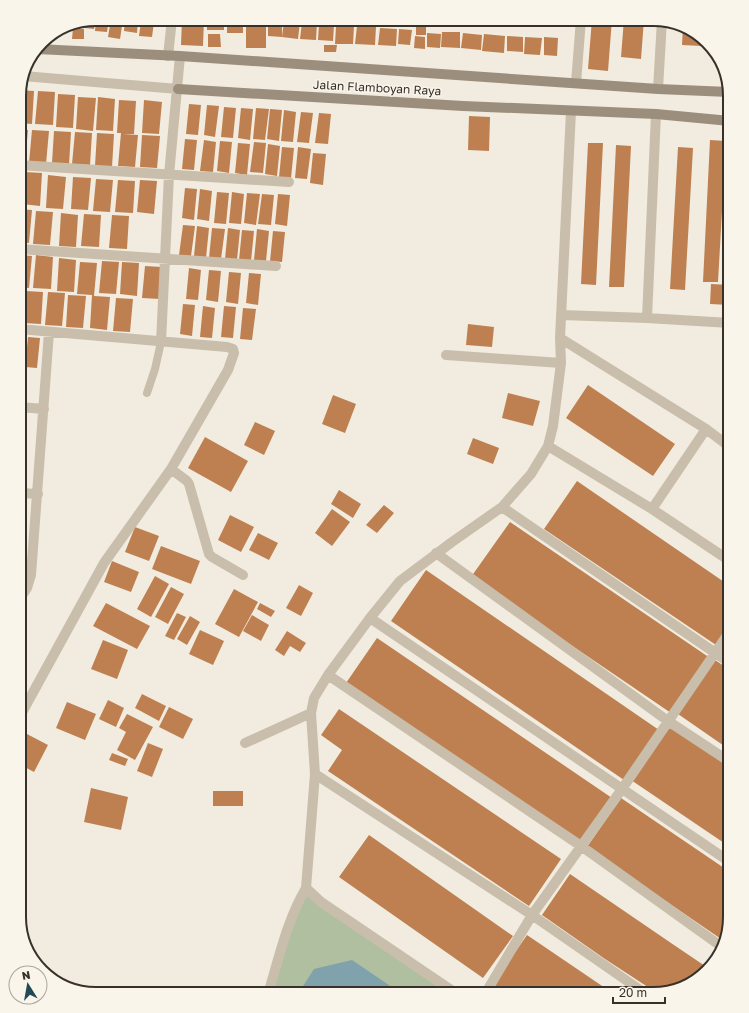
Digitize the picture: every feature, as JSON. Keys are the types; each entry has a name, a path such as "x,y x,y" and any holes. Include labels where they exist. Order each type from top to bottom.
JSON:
{"street":[{"path":"168,56 171,26"},
{"path":"576,83 580,26"},
{"path":"658,89 662,26"},
{"name":"Jalan Flamboyan Raya","path":"44,49 180,56 658,89 723,92"},
{"path":"161,342 169,174 180,56"},
{"name":"Jalan Flamboyan Raya","path":"29,76 178,89 455,106 656,114 723,120"},
{"path":"270,987 289,924 297,903 306,888 315,774 310,713 314,698 328,675 370,618 400,582 436,553 502,507 531,474 548,446 553,426 561,363 560,338 571,111"},
{"path":"647,318 656,114"},
{"path":"26,165 289,182"},
{"path":"26,250 166,260 276,266"},
{"path":"562,315 723,323"},
{"path":"26,330 227,347 233,349 234,353 228,370 171,469 104,563 26,705"},
{"path":"26,590 32,575 49,332"},
{"path":"560,338 706,429 723,442"},
{"path":"446,355 561,363"},
{"path":"26,408 44,409"},
{"path":"652,509 706,429"},
{"path":"548,446 652,509 723,556"},
{"path":"171,469 189,484 209,554 243,574"},
{"path":"26,493 38,494"},
{"path":"502,507 723,658"},
{"path":"436,553 668,721 723,757"},
{"path":"26,575 32,575"},
{"path":"370,618 723,857"},
{"path":"489,987 532,915 622,789 723,641"},
{"path":"328,675 581,846 718,944"},
{"path":"245,743 310,713"},
{"path":"315,774 532,915 636,987"},
{"path":"306,888 321,902 447,987"}],"lane":[{"path":"147,393 155,369 161,342"}],"green space":[{"path":"306,888 447,987 271,987"}],"water":[{"path":"352,960 392,987 302,987 314,969"}],"building":[{"path":"94,26 94,29 85,27"},
{"path":"95,26 108,26 107,32 95,31"},
{"path":"110,26 122,26 120,39 108,37"},
{"path":"124,26 138,26 137,33 124,31"},
{"path":"140,26 153,26 152,37 139,36"},
{"path":"182,26 204,26 203,46 181,45"},
{"path":"207,26 224,26 224,30 207,30"},
{"path":"227,26 243,26 243,33 227,33"},
{"path":"246,26 266,26 266,48 246,48"},
{"path":"268,26 282,26 282,37 268,36"},
{"path":"283,26 300,26 298,39 282,37"},
{"path":"302,26 317,26 316,40 300,39"},
{"path":"319,26 334,26 333,41 318,40"},
{"path":"336,26 354,26 353,44 335,44"},
{"path":"357,26 376,27 375,45 355,44"},
{"path":"416,26 426,26 426,35 416,35"},
{"path":"591,26 611,26 608,71 588,69"},
{"path":"623,26 643,26 641,59 621,57"},
{"path":"380,28 397,29 396,46 378,45"},
{"path":"84,29 84,39 72,39 73,30"},
{"path":"399,29 412,30 410,45 398,44"},
{"path":"442,32 460,32 460,48 441,47"},
{"path":"427,33 441,34 440,48 427,47"},
{"path":"463,33 482,35 481,50 461,48"},
{"path":"683,33 696,40 702,46 682,45"},
{"path":"208,34 220,34 221,47 208,47"},
{"path":"484,34 505,36 504,53 482,51"},
{"path":"415,36 425,37 425,49 414,48"},
{"path":"507,36 523,37 523,52 507,51"},
{"path":"525,37 542,38 540,55 524,54"},
{"path":"544,37 558,38 557,56 544,55"},
{"path":"324,45 337,45 336,52 324,52"},
{"path":"26,90 34,91 32,124 26,124"},
{"path":"38,91 55,92 53,125 35,124"},
{"path":"58,94 75,95 73,128 56,127"},
{"path":"78,97 96,98 93,131 76,129"},
{"path":"98,97 115,99 113,131 96,130"},
{"path":"119,100 136,101 134,134 123,134 138,135 135,167 118,166 121,133 117,133"},
{"path":"144,100 162,102 159,134 142,133"},
{"path":"189,104 201,105 198,135 186,134"},
{"path":"207,105 219,106 215,137 204,135"},
{"path":"224,107 236,108 233,138 221,137"},
{"path":"241,108 253,109 250,140 238,138"},
{"path":"256,108 269,109 265,140 253,139"},
{"path":"270,109 282,110 279,141 267,139"},
{"path":"284,110 296,112 293,142 281,141"},
{"path":"301,112 313,113 309,143 297,142"},
{"path":"319,113 331,114 328,144 315,143"},
{"path":"469,116 490,117 489,151 468,150"},
{"path":"26,130 28,130 26,152"},
{"path":"32,130 49,131 46,164 29,163"},
{"path":"54,131 71,132 69,165 52,163"},
{"path":"75,132 92,133 90,165 72,164"},
{"path":"97,133 114,134 112,167 95,166"},
{"path":"142,135 160,136 157,168 140,167"},
{"path":"185,139 197,140 194,170 182,169"},
{"path":"204,140 216,142 213,172 200,171"},
{"path":"710,140 723,141 723,194 718,282 703,282"},
{"path":"220,141 232,142 229,173 217,171"},
{"path":"254,142 266,143 263,173 250,172"},
{"path":"238,143 250,144 247,175 235,173"},
{"path":"588,143 603,143 596,285 581,284"},
{"path":"268,144 280,146 277,176 265,174"},
{"path":"616,145 631,146 624,287 609,287"},
{"path":"282,147 294,148 291,178 279,177"},
{"path":"298,147 311,149 307,179 295,178"},
{"path":"678,147 693,148 685,290 670,289"},
{"path":"313,153 326,154 323,185 310,183"},
{"path":"26,172 42,173 40,206 26,204"},
{"path":"48,175 66,177 63,209 46,208"},
{"path":"73,177 91,178 88,210 71,209"},
{"path":"96,179 113,180 110,212 93,211"},
{"path":"118,180 135,181 133,213 115,212"},
{"path":"140,180 157,181 154,214 137,212"},
{"path":"185,188 197,189 194,220 182,218"},
{"path":"200,189 212,191 209,221 197,219"},
{"path":"217,192 229,193 226,224 214,223"},
{"path":"232,192 244,194 241,224 229,223"},
{"path":"247,193 260,194 256,225 244,223"},
{"path":"262,194 274,195 271,225 258,224"},
{"path":"278,194 290,195 287,226 275,224"},
{"path":"26,210 32,210 29,243 26,243"},
{"path":"36,211 53,212 50,245 33,244"},
{"path":"61,213 78,215 76,247 59,246"},
{"path":"84,214 101,215 99,247 81,246"},
{"path":"112,215 129,216 127,249 109,248"},
{"path":"183,225 195,226 191,256 179,255"},
{"path":"197,226 209,228 206,258 194,256"},
{"path":"212,228 225,229 221,259 209,258"},
{"path":"228,228 240,230 237,260 225,259"},
{"path":"257,229 269,231 266,261 254,260"},
{"path":"242,230 254,231 251,261 239,260"},
{"path":"273,231 285,232 282,262 270,261"},
{"path":"36,255 53,257 51,289 33,288"},
{"path":"26,256 32,256 29,288 26,288"},
{"path":"59,258 76,260 74,292 57,291"},
{"path":"102,261 119,262 116,294 99,293"},
{"path":"80,262 97,263 94,296 110,297 107,330 90,328 92,295 77,294"},
{"path":"122,262 139,263 137,296 120,294"},
{"path":"145,266 162,267 160,299 142,298"},
{"path":"189,268 201,270 198,300 186,299"},
{"path":"209,270 221,271 218,302 206,300"},
{"path":"229,272 241,273 238,304 226,302"},
{"path":"249,273 261,274 258,305 246,303"},
{"path":"711,284 723,285 723,305 710,304"},
{"path":"26,291 43,292 41,324 26,323"},
{"path":"48,292 65,293 62,326 45,325"},
{"path":"68,295 86,296 83,328 66,327"},
{"path":"116,298 133,299 130,332 113,331"},
{"path":"183,304 195,305 192,336 180,334"},
{"path":"203,306 215,308 212,338 200,337"},
{"path":"224,306 236,307 233,338 221,337"},
{"path":"243,308 256,309 252,340 240,339"},
{"path":"468,324 494,327 492,347 466,345"},
{"path":"28,337 40,338 37,368 26,367"},
{"path":"588,385 675,444 653,476 566,418"},
{"path":"508,393 540,401 533,426 502,418"},
{"path":"333,395 356,404 345,433 322,424"},
{"path":"255,422 275,431 264,455 244,445"},
{"path":"205,437 248,461 231,492 188,468"},
{"path":"473,438 499,448 493,464 467,454"},
{"path":"577,481 723,581 723,635 716,645 544,529"},
{"path":"339,490 361,504 353,518 331,504"},
{"path":"384,505 394,513 377,533 366,525"},
{"path":"332,509 350,522 332,546 315,533"},
{"path":"230,515 254,527 241,552 218,540"},
{"path":"510,522 710,658 671,713 471,577"},
{"path":"135,527 159,536 149,561 125,552"},
{"path":"258,533 278,543 269,560 249,550"},
{"path":"161,546 200,561 191,584 152,569"},
{"path":"112,561 139,572 131,592 104,582"},
{"path":"426,570 659,730 624,780 391,621"},
{"path":"155,576 169,584 151,617 137,609"},
{"path":"299,585 313,593 301,616 286,608"},
{"path":"171,587 184,594 168,624 155,617"},
{"path":"234,589 258,602 239,637 215,624"},
{"path":"106,603 150,626 137,649 93,626"},
{"path":"260,603 275,611 271,617 257,609"},
{"path":"177,613 186,617 174,640 165,636"},
{"path":"252,615 269,625 261,641 243,631"},
{"path":"190,616 200,622 187,645 177,639"},
{"path":"200,630 224,641 213,665 189,654"},
{"path":"287,631 306,643 300,652 290,646 284,656 275,650"},
{"path":"377,638 612,798 581,843 346,683"},
{"path":"103,640 128,650 117,679 91,669"},
{"path":"715,660 723,665 723,745 678,714"},
{"path":"142,694 166,706 159,721 135,708"},
{"path":"108,700 124,708 116,727 99,719"},
{"path":"67,702 96,714 85,740 56,728"},
{"path":"169,707 193,719 183,739 159,727"},
{"path":"339,709 561,859 529,906 328,771 342,750 321,735"},
{"path":"127,714 153,727 135,760 117,750 126,732 119,728"},
{"path":"669,726 723,762 723,842 631,780"},
{"path":"26,734 48,745 34,772 26,768"},
{"path":"148,743 163,749 152,777 137,771"},
{"path":"112,753 128,759 125,766 109,760"},
{"path":"91,788 128,797 121,830 84,822"},
{"path":"213,791 243,791 243,806 213,806"},
{"path":"621,798 723,867 723,917 720,938 587,847"},
{"path":"369,835 513,936 483,978 339,877"},
{"path":"570,874 704,965 684,980 667,986 648,987 542,915"},
{"path":"527,935 604,987 491,987"}]}
